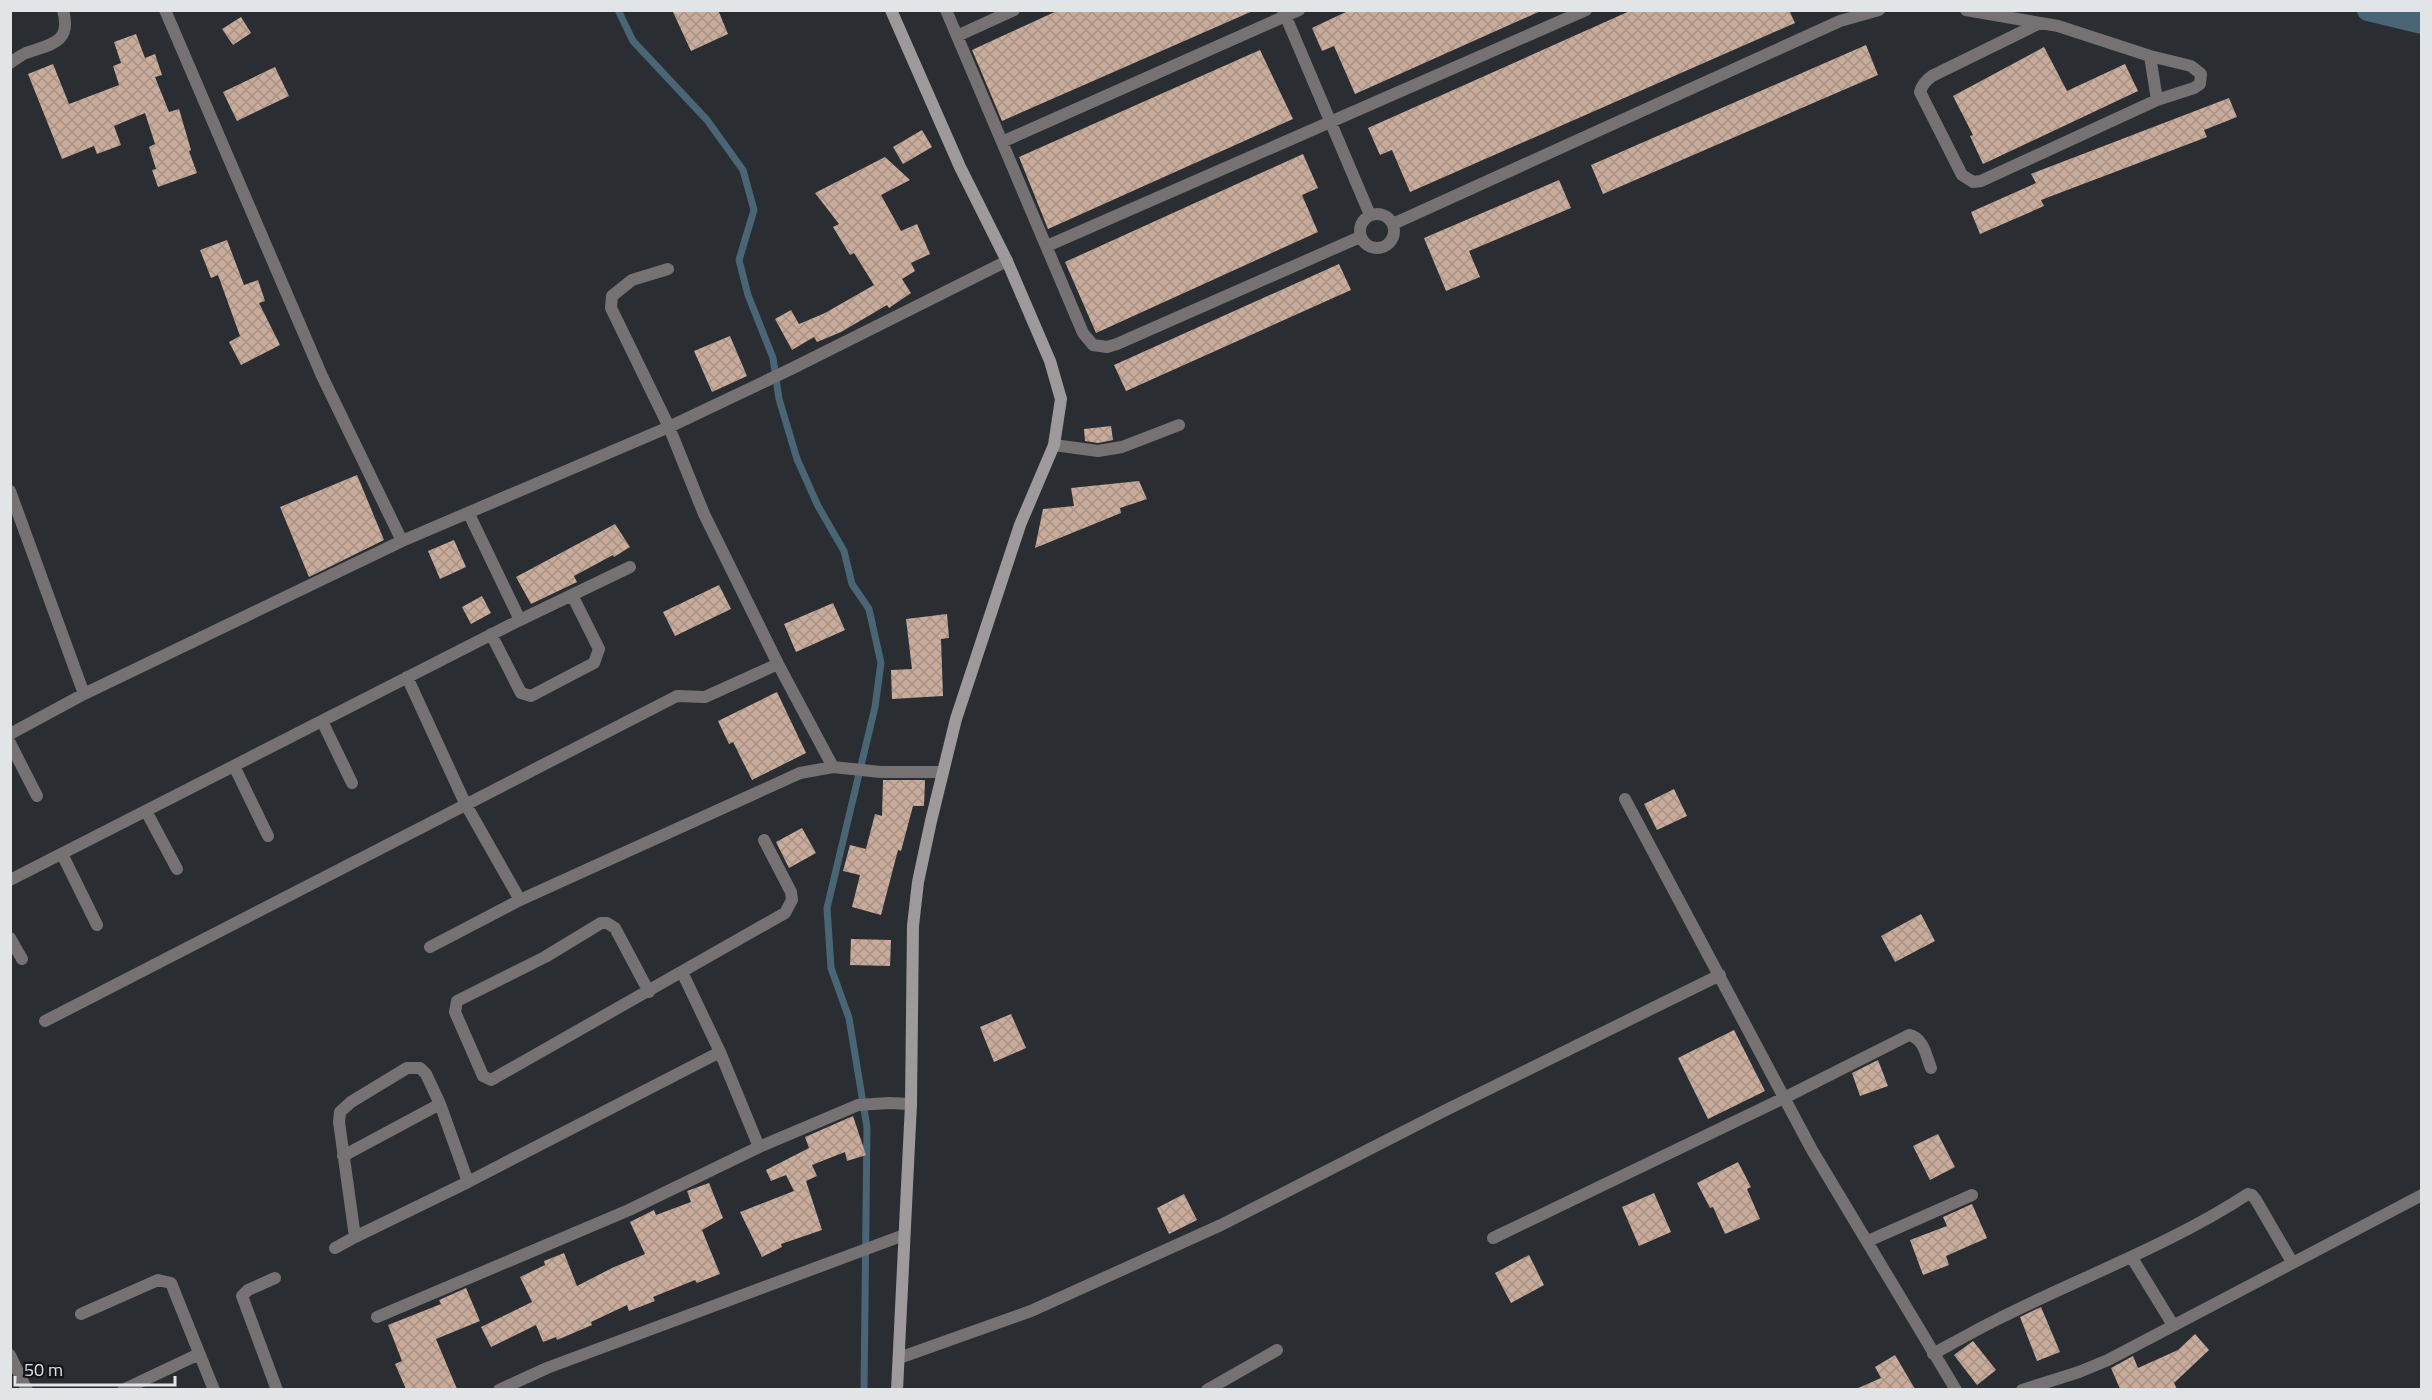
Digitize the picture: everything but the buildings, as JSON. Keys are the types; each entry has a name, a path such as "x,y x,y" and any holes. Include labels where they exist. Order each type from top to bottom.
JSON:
{"main road":[{"path":"891,10 960,167 1007,261 1050,361 1059,390 1060,416 1054,445 1020,525 957,718 918,882 913,926 911,1104 897,1389"}],"street":[{"path":"10,63 24,54 56,42 66,26 63,10"},
{"path":"165,10 322,376 402,541"},
{"path":"946,10 1083,333 1093,345 1107,347 1360,237"},
{"path":"957,36 1014,10"},
{"path":"1002,142 1284,14 1299,10"},
{"path":"1047,246 1586,10"},
{"path":"1393,224 1839,16 1879,10"},
{"path":"1966,10 2058,26 2150,56 2191,66 2201,74 2200,84 2157,100 1981,181 1967,180 1962,175 1920,92 1921,88 1932,76 2040,23"},
{"path":"1284,14 1370,215"},
{"path":"2150,56 2157,100"},
{"path":"1383,214 1393,224 1393,237 1383,247 1370,247 1360,237 1360,227 1370,215 1383,214"},
{"path":"10,734 84,694 402,541 669,428 1007,261"},
{"path":"668,269 632,280 612,296 611,308 669,428 704,514 778,664 833,768"},
{"path":"1054,445 1098,451 1122,447 1179,425"},
{"path":"10,491 84,694"},
{"path":"469,514 520,620"},
{"path":"10,880 491,634 630,567"},
{"path":"491,634 521,693 531,696 594,663 598,655 599,649 572,595"},
{"path":"45,1021 677,696 705,697 778,664"},
{"path":"407,677 465,803 520,900"},
{"path":"322,721 352,783"},
{"path":"10,743 37,796"},
{"path":"234,766 268,836"},
{"path":"430,947 520,900 800,773 833,768 881,772 944,772"},
{"path":"1626,799 1812,1150 1956,1389"},
{"path":"146,811 177,870"},
{"path":"649,992 615,928 607,923 601,923 545,957 457,1001 455,1011 483,1076 492,1080 649,992 785,913 792,900 791,892 764,840"},
{"path":"62,854 97,925"},
{"path":"10,938 22,959"},
{"path":"682,972 720,1052 759,1147"},
{"path":"899,1358 1031,1311 1211,1230 1442,1112 1720,975"},
{"path":"1493,1238 1909,1035 1915,1036 1922,1044 1931,1068"},
{"path":"335,1248 720,1052"},
{"path":"356,1237 343,1156 340,1112 351,1102 407,1068 420,1068 426,1074 440,1104 468,1182"},
{"path":"377,1317 629,1210 759,1147 858,1105 889,1102 911,1104"},
{"path":"343,1156 440,1104"},
{"path":"1934,1354 1999,1318 2132,1257 2228,1207 2248,1194 2252,1194 2256,1200 2292,1262"},
{"path":"1868,1241 1972,1195"},
{"path":"2022,1389 2079,1372 2108,1360 2421,1195"},
{"path":"499,1389 547,1368 904,1235"},
{"path":"2132,1257 2173,1325"},
{"path":"275,1278 248,1290 243,1296 277,1389"},
{"path":"81,1314 158,1280 171,1283 214,1389"},
{"path":"1206,1389 1277,1350"},
{"path":"10,1354 27,1389"},
{"path":"123,1389 199,1354"}],"waterway":[{"path":"618,10 633,41 707,120 743,170 754,210 739,260 748,295 773,358 779,399 797,459 818,506 844,551 852,584 869,609 881,663 875,707 827,908 831,968 849,1018 867,1127 864,1390"},
{"path":"2368,10 2422,23"}]}
